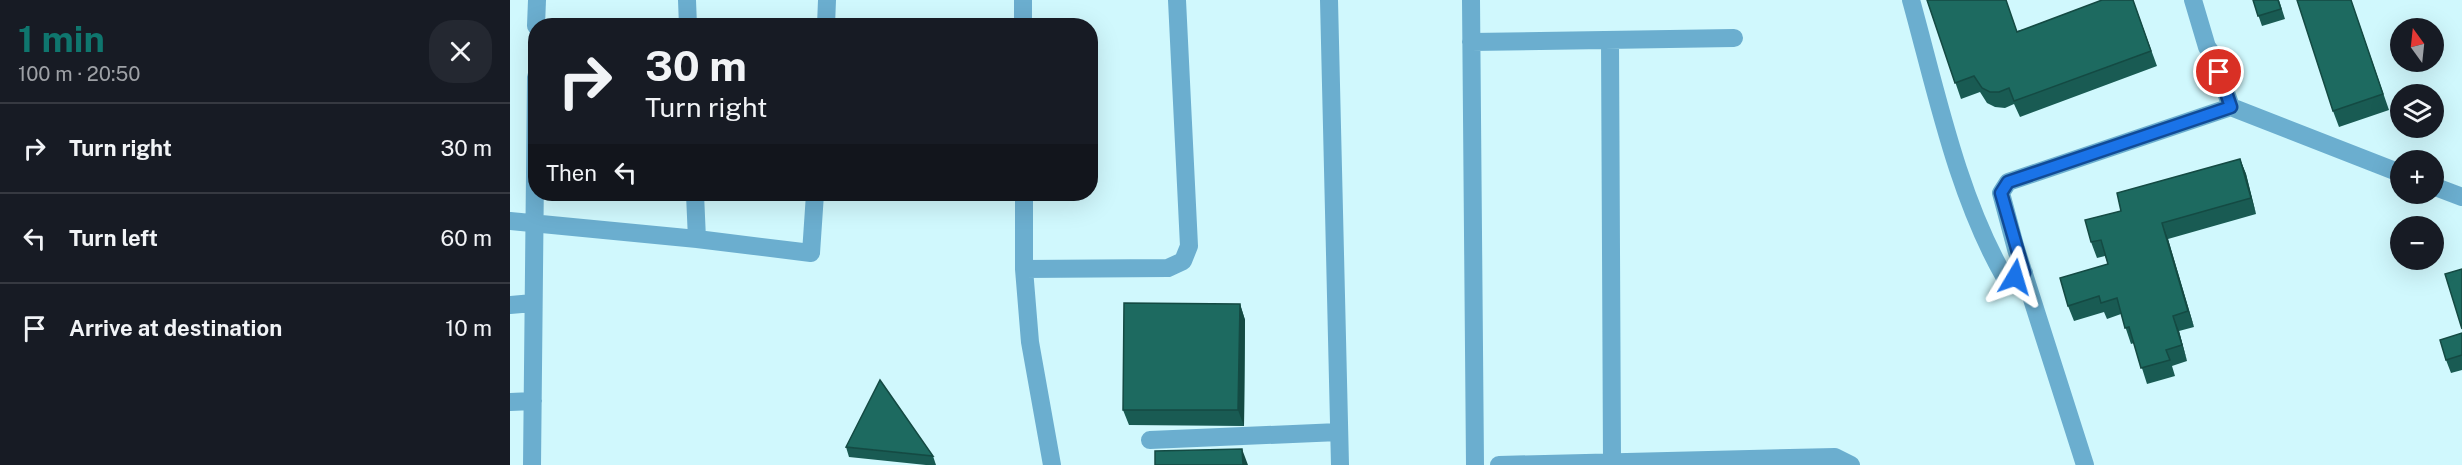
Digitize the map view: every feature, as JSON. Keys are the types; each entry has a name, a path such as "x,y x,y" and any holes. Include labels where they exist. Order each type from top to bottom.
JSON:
{"street":[{"path":"536,18 537,0"},
{"path":"687,0 688,18"},
{"path":"827,18 828,0"},
{"path":"1023,0 1023,18"},
{"path":"1024,269 1168,268 1183,261 1189,246 1177,0"},
{"path":"1329,0 1340,465"},
{"path":"1471,0 1475,465"},
{"path":"1911,0 1964,188 1992,255 2004,276 2015,277 2024,273"},
{"path":"2193,0 2207,47 2213,55 2231,107"},
{"path":"1471,42 1734,38"},
{"path":"1611,40 1612,462"},
{"path":"2085,465 2001,193 2008,182 2231,107 2390,169"},
{"path":"2444,190 2462,197"},
{"path":"532,465 534,201"},
{"path":"695,201 697,239"},
{"path":"510,221 697,239 811,253 815,201"},
{"path":"1024,201 1024,269 1033,370 1052,465"},
{"path":"510,305 533,303"},
{"path":"510,402 533,401"},
{"path":"1150,440 1340,432"},
{"path":"1499,465 1612,462 1708,463 1835,458 1851,465"}],"building":[{"path":"1927,0 2006,0 2017,32 2102,0 2133,0 2151,51 2014,101 2009,88 1999,92 1990,92 1982,88 1974,76 1955,83"},
{"path":"2253,0 2278,0 2281,9 2258,16"},
{"path":"2297,0 2351,0 2383,94 2333,111"},
{"path":"2240,159 2251,198 2162,223 2188,311 2173,316 2182,345 2166,350 2170,360 2141,368 2129,327 2125,328 2117,298 2101,303 2099,296 2068,306 2060,278 2108,264 2101,240 2091,242 2085,220 2121,211 2117,193"},
{"path":"2462,269 2462,329 2445,274"},
{"path":"1124,303 1240,304 1238,410 1123,410"},
{"path":"2462,333 2462,355 2446,360 2440,340"},
{"path":"880,380 933,456 846,447"},
{"path":"1242,449 1243,465 1155,465 1155,451"}],"route":[{"path":"2015,277 2024,273 2001,193 2008,182 2231,107 2219,72"}]}
